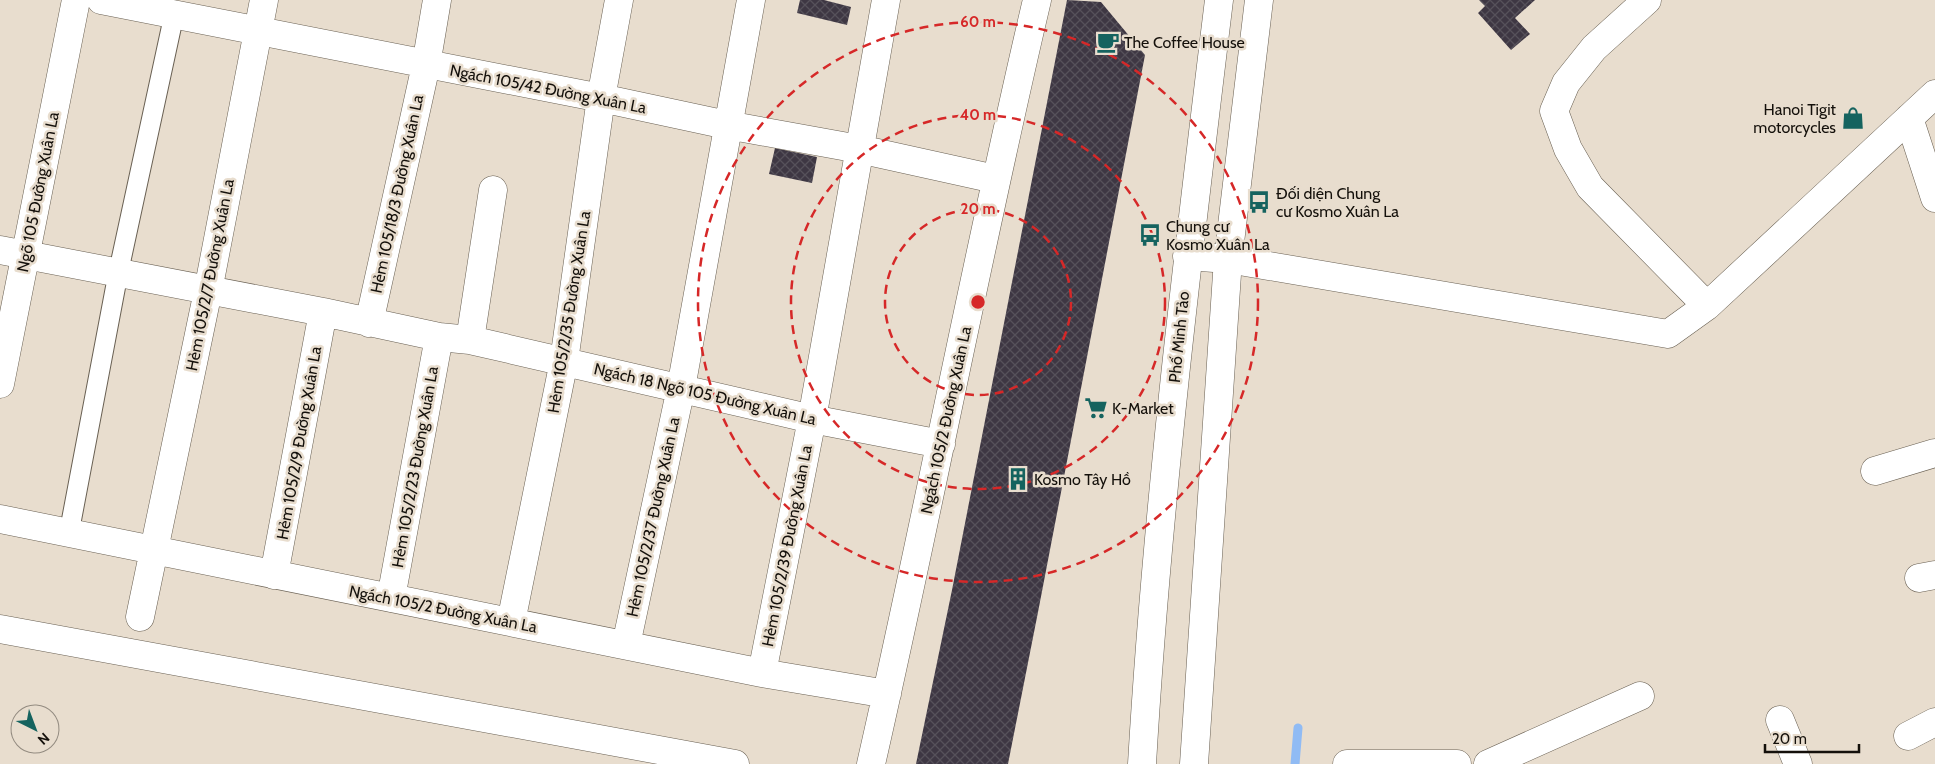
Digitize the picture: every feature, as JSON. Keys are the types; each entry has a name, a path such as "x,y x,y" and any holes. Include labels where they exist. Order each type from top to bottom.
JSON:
{"street":[{"name":"Ngõ 105 Đường Xuân La","path":"0,384 13,253 76,0"},
{"name":"Ngách 105/42 Đường Xuân La","path":"101,0 602,98 727,125 859,149 995,179"},
{"name":"Hẻm 105/2/7 Đường Xuân La","path":"140,617 208,291 264,0"},
{"name":"Hẻm 105/18/3 Đường Xuân La","path":"369,323 426,65 437,0"},
{"name":"Hẻm 105/2/35 Đường Xuân La","path":"511,622 564,361 602,98 619,0"},
{"name":"Hẻm 105/2/37 Đường Xuân La","path":"626,645 681,388 751,0"},
{"name":"Hẻm 105/2/39 Đường Xuân La","path":"762,673 812,419 886,0"},
{"name":"Ngách 105/2 Đường Xuân La","path":"871,764 941,444 995,179 1037,0"},
{"name":"Phố Minh Tảo","path":"1142,764 1151,613 1188,256 1219,0"},
{"path":"1194,764 1228,260 1258,0"},
{"path":"1647,0 1594,48 1566,83 1554,111 1568,150 1590,187 1707,306"},
{"path":"1188,256 1228,260 1668,334 1707,306 1935,94"},
{"path":"1909,118 1935,198"},
{"path":"470,340 493,190"},
{"name":"Ngách 18 Ngõ 105 Đường Xuân La","path":"13,253 323,312 439,337 470,340 812,419 941,444"},
{"name":"Hẻm 105/2/9 Đường Xuân La","path":"274,575 323,312"},
{"name":"Hẻm 105/2/23 Đường Xuân La","path":"391,598 439,337"},
{"path":"1875,471 1935,452"},
{"name":"Ngách 105/2 Đường Xuân La","path":"0,519 762,673 887,694"},
{"path":"0,628 734,764"},
{"path":"1488,764 1640,696"},
{"path":"1780,720 1798,764"},
{"path":"1908,736 1935,722"},
{"path":"1347,764 1347,762 1456,764"}],"lane":[{"path":"69,533 118,274 174,15"}],"building":[{"path":"800,0 824,0 851,7 847,25 797,13"},
{"name":"Kosmo Tây Hồ","path":"1067,0 1101,2 1145,55 1008,764 916,764 952,590"},
{"path":"1479,0 1535,0 1515,18 1530,34 1511,50 1478,13 1485,6"},
{"path":"775,148 817,157 812,183 769,174"}],"waterway":[{"path":"1295,764 1298,728"}],"place":[{"name":"The Coffee House","path":"1108,42"},
{"name":"Hanoi Tigit motorcycles","path":"1853,118"},
{"name":"Đối diện Chung cư Kosmo Xuân La","path":"1259,202"},
{"name":"Chung cư Kosmo Xuân La","path":"1150,235"},
{"name":"K-Market","path":"1096,408"},
{"name":"Kosmo Tây Hồ","path":"1018,479"}]}
